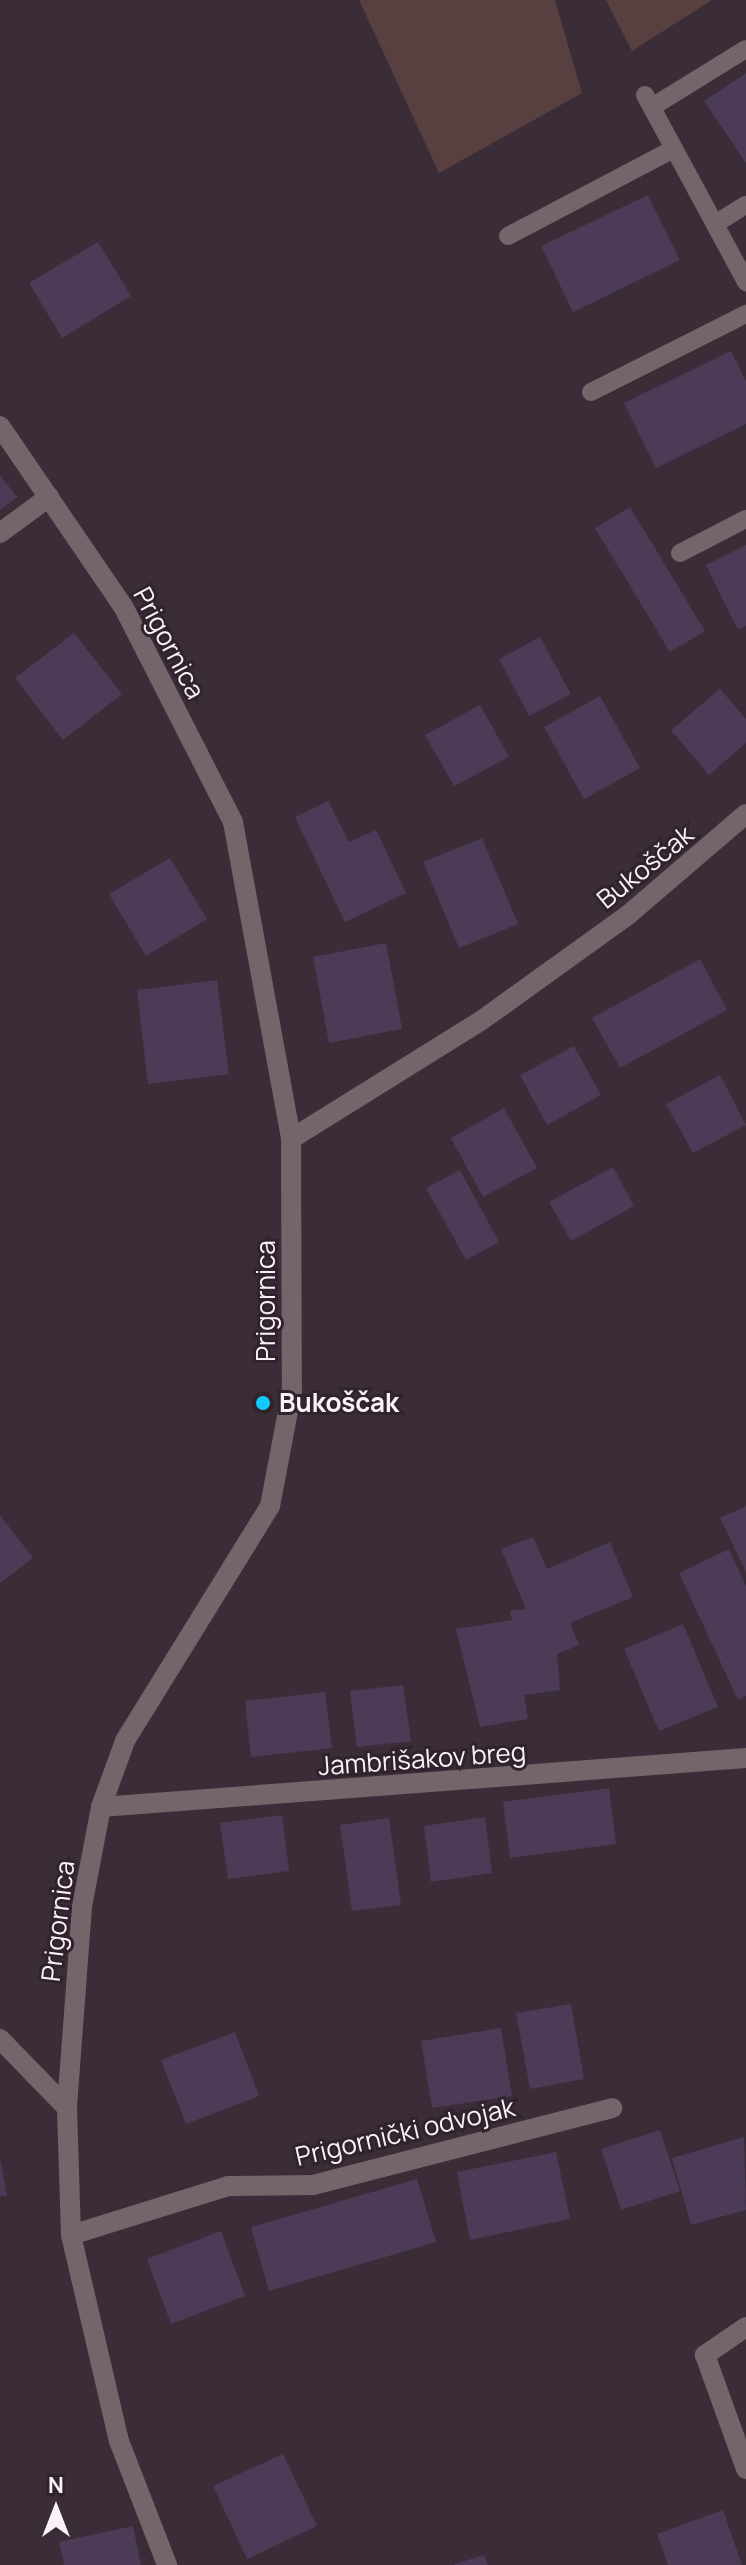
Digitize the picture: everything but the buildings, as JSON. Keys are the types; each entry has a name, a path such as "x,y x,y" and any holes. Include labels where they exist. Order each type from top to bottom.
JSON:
{"street":[{"name":"Prigornica","path":"0,426 123,606 233,822 291,1139 292,1390 270,1506 125,1741 101,1807 82,1907 67,2108 71,2235 119,2441 167,2565"},
{"path":"0,533 49,497"},
{"name":"Bukoščak","path":"291,1139 482,1020 628,915 746,814"},
{"name":"Jambrišakov breg","path":"101,1807 746,1758"},
{"path":"0,2039 67,2108"},
{"name":"Prigornički odvojak","path":"71,2235 228,2186 313,2185 612,2108"},
{"path":"746,2327 705,2355 746,2469"}],"lane":[{"path":"746,49 649,101 746,282"},
{"path":"508,236 674,149"},
{"path":"715,224 746,205"},
{"path":"591,392 746,314"},
{"path":"680,553 746,519"}],"shaded area":[{"path":"359,0 555,0 582,93 439,173"},
{"path":"606,0 712,0 632,51"}],"place":[{"name":"Bukoščak","path":"263,1403"}]}
